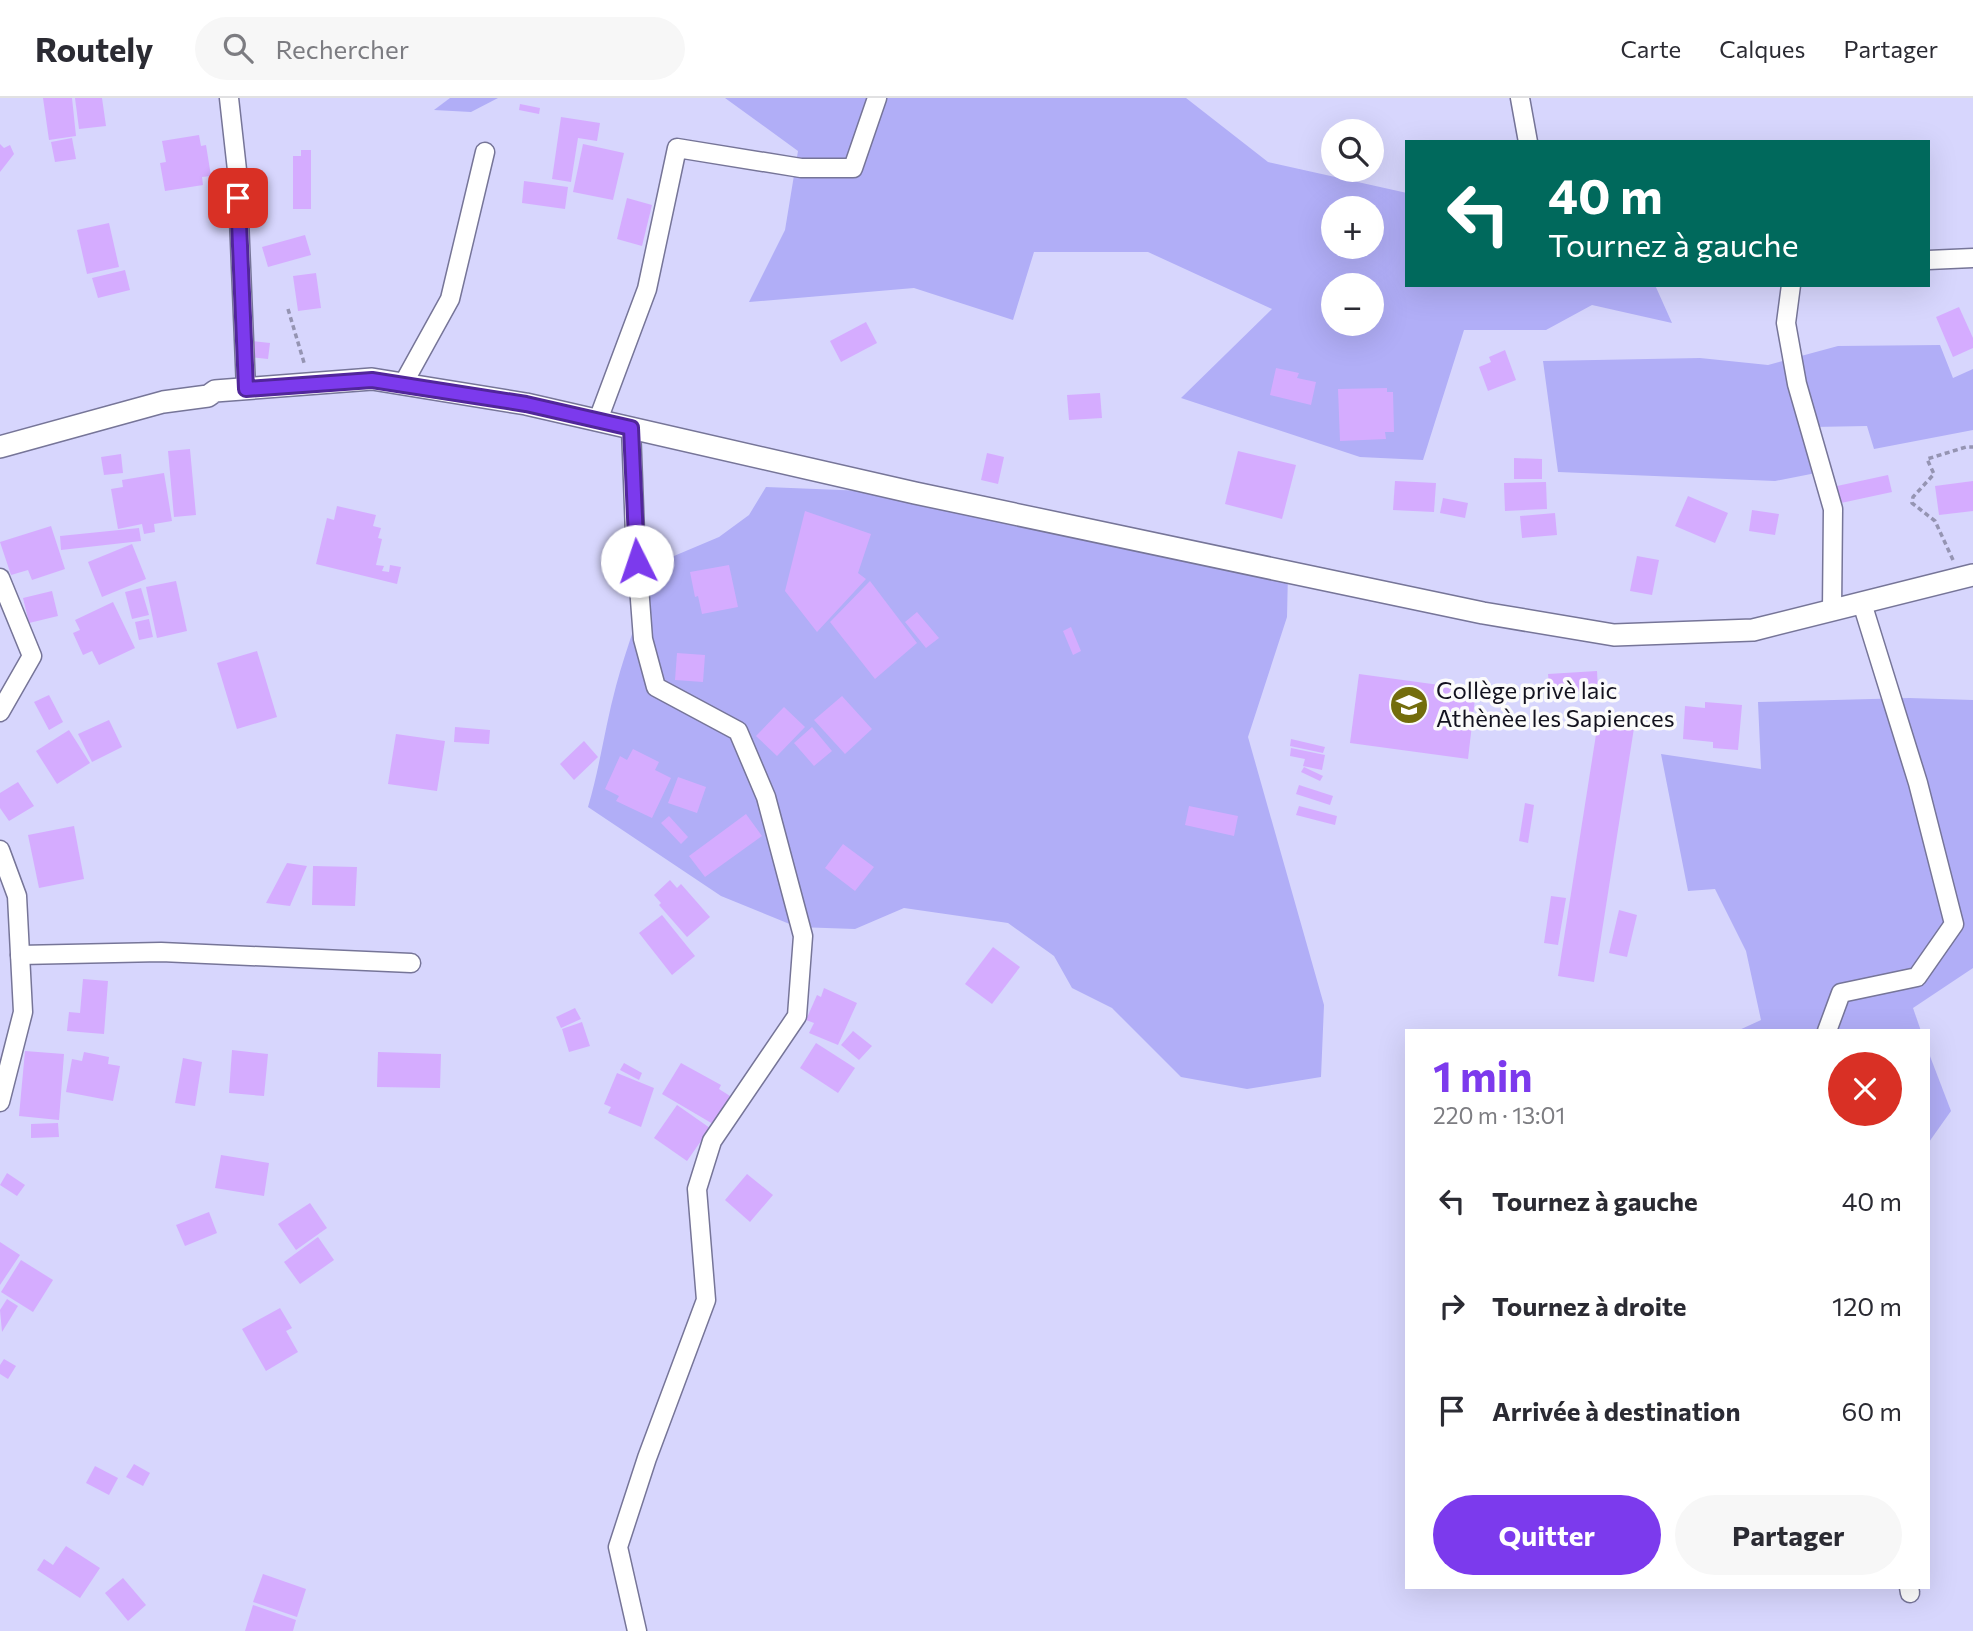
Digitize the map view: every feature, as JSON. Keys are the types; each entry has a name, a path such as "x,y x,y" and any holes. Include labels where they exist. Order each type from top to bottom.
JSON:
{"street":[{"path":"229,98 237,170 246,389"},
{"path":"598,420 647,289 677,148 801,168 853,168 877,98"},
{"path":"1520,98 1528,140"},
{"path":"403,384 450,299 485,152"},
{"path":"1930,260 1973,257"},
{"path":"1791,287 1786,323 1797,384 1833,509 1832,610"},
{"path":"0,447 163,402 208,396 215,391 372,380 526,404 928,496 1370,590 1483,613 1614,635 1753,630 1967,576"},
{"path":"631,428 643,639 656,687 738,731 766,797 803,936 797,1016 712,1140 697,1189 706,1300 647,1458 618,1547 636,1631"},
{"path":"0,578 32,656 0,712"},
{"path":"1828,1029 1841,993 1917,977 1955,924 1918,783 1862,603"},
{"path":"0,850 17,897 23,1012 0,1102"},
{"path":"20,955 161,953 411,963"}],"path":[{"path":"288,309 310,384"},
{"path":"1967,576 1935,521 1912,503 1913,497 1934,474 1927,459 1973,447"}],"shaded area":[{"path":"450,98 498,98 471,112 434,110"},
{"path":"725,98 1186,98 1268,162 1321,174 1321,182 1358,182 1405,193 1405,287 1656,287 1672,323 1592,305 1546,330 1464,330 1423,460 1360,457 1181,398 1272,309 1148,252 1034,252 1013,320 914,288 749,302 785,230 798,151"},
{"path":"1940,345 1953,378 1973,369 1973,430 1874,449 1867,426 1813,427 1816,473 1775,481 1558,472 1543,361 1700,358 1768,365 1838,346"},
{"path":"766,487 915,493 1288,572 1287,617 1248,737 1324,1005 1321,1077 1247,1089 1181,1077 1112,1008 1072,988 1054,956 1008,923 904,908 855,929 797,927 721,896 588,807 616,686 655,564 719,537 749,515"},
{"path":"1909,698 1973,700 1973,968 1913,1008 1920,1029 1741,1029 1761,1020 1746,951 1715,889 1688,891 1661,754 1761,769 1758,702"},
{"path":"1930,1056 1951,1111 1930,1141"}],"building":[{"path":"43,98 72,98 76,136 49,140"},
{"path":"75,98 102,98 106,126 79,129"},
{"path":"520,104 540,108 539,114 519,110"},
{"path":"561,117 600,123 597,141 578,138 571,182 552,179"},
{"path":"199,135 201,146 206,145 211,176 202,177 203,185 165,191 160,163 166,162 162,141"},
{"path":"72,138 76,159 55,162 51,142"},
{"path":"0,144 4,148 10,145 14,154 0,172"},
{"path":"583,144 624,153 613,200 573,192"},
{"path":"301,150 311,150 311,209 293,209 293,156 301,156"},
{"path":"524,181 568,187 565,209 522,203"},
{"path":"627,198 652,205 642,246 617,239"},
{"path":"109,223 119,267 87,274 77,230"},
{"path":"305,235 311,255 268,267 262,247"},
{"path":"125,270 130,290 98,298 92,278"},
{"path":"316,273 321,308 298,311 293,276"},
{"path":"1959,307 1973,338 1973,348 1953,357 1936,317"},
{"path":"866,322 877,343 841,362 830,341"},
{"path":"251,341 270,343 268,359 249,357"},
{"path":"1505,350 1516,380 1488,391 1479,367 1491,362 1489,357"},
{"path":"1276,368 1299,373 1297,378 1316,382 1311,405 1270,395"},
{"path":"1387,388 1387,392 1393,392 1394,432 1385,432 1386,439 1340,441 1338,389"},
{"path":"1100,393 1102,418 1069,420 1067,395"},
{"path":"190,449 196,515 174,517 168,451"},
{"path":"1238,451 1296,465 1282,519 1225,504"},
{"path":"987,453 1004,457 998,484 981,480"},
{"path":"121,454 123,473 104,475 101,457"},
{"path":"1514,458 1542,459 1542,479 1514,479"},
{"path":"164,473 172,521 154,524 155,532 144,534 142,524 118,529 111,489 123,487 122,480"},
{"path":"1888,475 1892,492 1841,503 1837,486"},
{"path":"1395,481 1436,483 1434,512 1393,510"},
{"path":"1973,481 1973,511 1939,515 1935,486"},
{"path":"1546,482 1547,509 1505,511 1504,483"},
{"path":"1688,496 1728,513 1715,543 1675,526"},
{"path":"1443,498 1468,503 1465,518 1440,513"},
{"path":"337,506 376,515 373,526 381,528 378,538 382,539 376,565 384,566 382,571 389,572 390,565 401,567 397,584 316,564 327,518 334,520"},
{"path":"1752,510 1779,514 1775,535 1749,531"},
{"path":"805,511 871,534 858,573 866,579 817,632 785,591"},
{"path":"1555,513 1557,535 1522,538 1520,516"},
{"path":"51,526 65,569 32,580 28,570 11,575 0,542"},
{"path":"139,528 141,541 61,550 60,536"},
{"path":"132,544 146,579 102,597 88,562"},
{"path":"1637,556 1659,560 1652,595 1630,591"},
{"path":"729,565 738,607 702,614 690,572"},
{"path":"176,581 187,631 157,638 146,587"},
{"path":"870,581 917,643 875,679 830,622"},
{"path":"141,588 149,615 132,619 125,592"},
{"path":"52,591 58,616 29,623 23,598"},
{"path":"113,602 135,648 99,665 92,651 83,655 73,633 80,630 75,620"},
{"path":"917,612 939,638 926,648 905,622"},
{"path":"149,619 153,637 139,640 135,622"},
{"path":"1071,627 1081,651 1073,655 1063,631"},
{"path":"257,651 277,717 237,729 217,663"},
{"path":"677,653 705,655 703,682 675,680"},
{"path":"1597,671 1598,690 1550,694 1548,674"},
{"path":"1359,674 1476,690 1468,759 1350,743"},
{"path":"49,695 63,722 49,730 34,702"},
{"path":"842,696 872,729 845,754 814,720"},
{"path":"1705,702 1742,705 1738,750 1713,748 1713,742 1683,739 1685,706 1705,708"},
{"path":"784,707 805,727 777,756 756,736"},
{"path":"109,720 122,747 92,762 78,734"},
{"path":"1598,722 1634,728 1594,982 1558,976"},
{"path":"455,727 490,730 489,744 454,742"},
{"path":"812,727 832,751 814,766 794,743"},
{"path":"69,730 90,763 57,784 36,751"},
{"path":"396,734 445,741 437,791 388,784"},
{"path":"1291,739 1325,747 1323,753 1290,746"},
{"path":"584,741 598,757 574,780 560,764"},
{"path":"1291,748 1325,755 1322,770 1303,766 1305,759 1290,756"},
{"path":"633,749 659,762 655,770 671,778 652,818 616,801 619,796 605,789 620,756 627,760"},
{"path":"1304,767 1323,776 1320,781 1301,772"},
{"path":"678,777 706,787 697,813 668,803"},
{"path":"18,782 34,806 9,821 0,808 0,793"},
{"path":"1299,785 1333,796 1330,805 1296,794"},
{"path":"1525,803 1534,805 1528,843 1519,841"},
{"path":"1189,806 1238,816 1234,836 1185,825"},
{"path":"1299,806 1337,816 1335,825 1296,815"},
{"path":"746,814 762,836 705,877 689,856"},
{"path":"669,816 688,837 681,844 661,823"},
{"path":"74,826 84,879 39,888 28,835"},
{"path":"843,844 874,867 855,891 825,868"},
{"path":"287,863 307,866 290,906 266,903"},
{"path":"313,866 357,867 355,906 312,905"},
{"path":"670,880 677,888 681,884 710,917 687,937 659,905 661,903 654,895"},
{"path":"1551,896 1566,898 1558,945 1544,943"},
{"path":"1619,910 1637,915 1627,957 1609,953"},
{"path":"662,915 695,956 672,975 639,933"},
{"path":"993,947 1020,967 992,1004 965,984"},
{"path":"83,979 108,981 104,1034 67,1031 69,1012 80,1013"},
{"path":"824,988 857,1003 838,1045 809,1033 814,1023 806,1020 817,995 821,997"},
{"path":"575,1008 581,1019 561,1028 556,1017"},
{"path":"582,1022 590,1046 569,1052 562,1029"},
{"path":"853,1031 872,1046 859,1060 841,1045"},
{"path":"816,1043 855,1068 838,1093 800,1068"},
{"path":"232,1050 268,1054 264,1096 229,1093"},
{"path":"25,1051 64,1054 59,1120 19,1116"},
{"path":"84,1052 109,1057 108,1064 120,1066 113,1101 66,1092 72,1059 82,1061"},
{"path":"378,1052 441,1054 440,1088 377,1087"},
{"path":"183,1058 202,1062 195,1106 175,1103"},
{"path":"624,1063 642,1073 639,1080 620,1070"},
{"path":"681,1063 721,1085 719,1089 730,1096 713,1124 662,1094"},
{"path":"617,1073 654,1088 641,1127 608,1113 611,1107 604,1104"},
{"path":"677,1105 710,1128 687,1161 654,1138"},
{"path":"58,1123 59,1137 31,1138 31,1124"},
{"path":"221,1155 269,1163 264,1196 215,1188"},
{"path":"7,1173 25,1185 17,1196 0,1185"},
{"path":"747,1174 773,1195 750,1222 725,1200"},
{"path":"310,1203 327,1228 296,1250 278,1224"},
{"path":"209,1212 217,1233 185,1246 176,1225"},
{"path":"318,1237 334,1260 300,1284 284,1262"},
{"path":"0,1242 20,1255 0,1285"},
{"path":"21,1260 53,1280 33,1312 1,1292"},
{"path":"7,1299 18,1306 2,1332 0,1310"},
{"path":"280,1308 292,1328 286,1331 298,1352 266,1371 242,1329"},
{"path":"4,1359 16,1366 8,1379 0,1374 0,1365"},
{"path":"134,1464 150,1473 143,1486 126,1477"},
{"path":"95,1466 118,1478 109,1495 86,1483"},
{"path":"66,1546 100,1568 80,1598 37,1570 44,1559 53,1565"},
{"path":"263,1574 306,1589 297,1617 253,1602"},
{"path":"123,1578 146,1605 128,1621 105,1593"},
{"path":"253,1605 296,1620 293,1631 245,1631"}],"place":[{"name":"Collège privè laic Athènèe les Sapiences","path":"1409,705"}],"route":[{"path":"238,198 246,389 372,380 526,404 631,428 637,561"}]}
